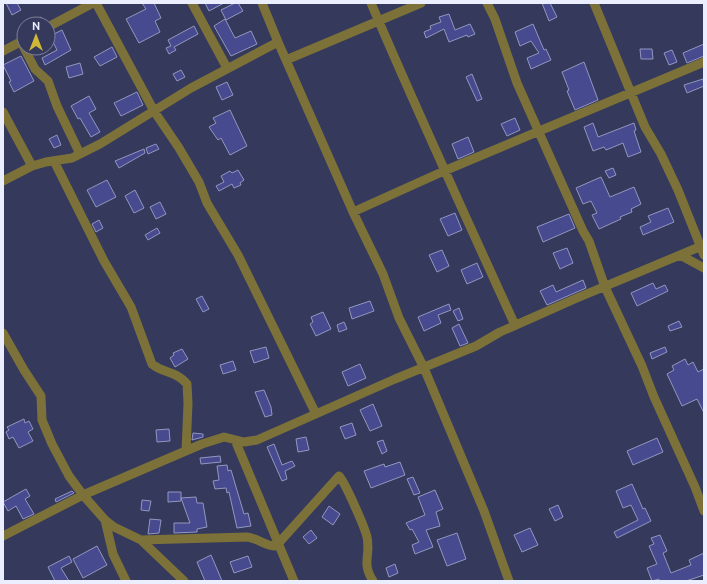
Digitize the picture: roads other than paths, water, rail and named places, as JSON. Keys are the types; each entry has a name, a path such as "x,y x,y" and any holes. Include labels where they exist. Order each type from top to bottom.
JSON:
{"street":[{"path":"56,23 93,3"},
{"path":"96,3 154,111 179,148 199,182 207,203 241,262 316,414"},
{"path":"192,3 227,68"},
{"path":"262,3 353,212 383,274 402,324 424,368 484,511 510,581"},
{"path":"371,3 444,171 473,229 515,325"},
{"path":"286,60 421,3"},
{"path":"487,3 538,132 583,231 589,240 605,287 642,366 704,511"},
{"path":"3,536 83,495 186,451 221,437 228,437 244,442 256,440 395,379 486,342 500,332 515,325 680,256 703,249 661,154 644,127 594,3"},
{"path":"3,182 32,166 66,160 100,144 227,68 278,42"},
{"path":"3,51 16,44"},
{"path":"29,56 35,69 48,81 56,106 80,154"},
{"path":"353,212 444,171 704,62"},
{"path":"3,112 32,166"},
{"path":"54,161 69,195 131,307 152,364 157,368 176,374 187,384 188,403 186,451"},
{"path":"680,256 704,268"},
{"path":"3,332 24,370 41,396 42,420 52,444 70,476 83,495 104,520 114,527 141,540 184,581"},
{"path":"235,440 294,581"},
{"path":"141,540 247,537 258,538 270,546 278,545 339,476 345,484 367,536 368,550 366,565 373,581"},
{"path":"104,520 112,554 126,581"}]}
